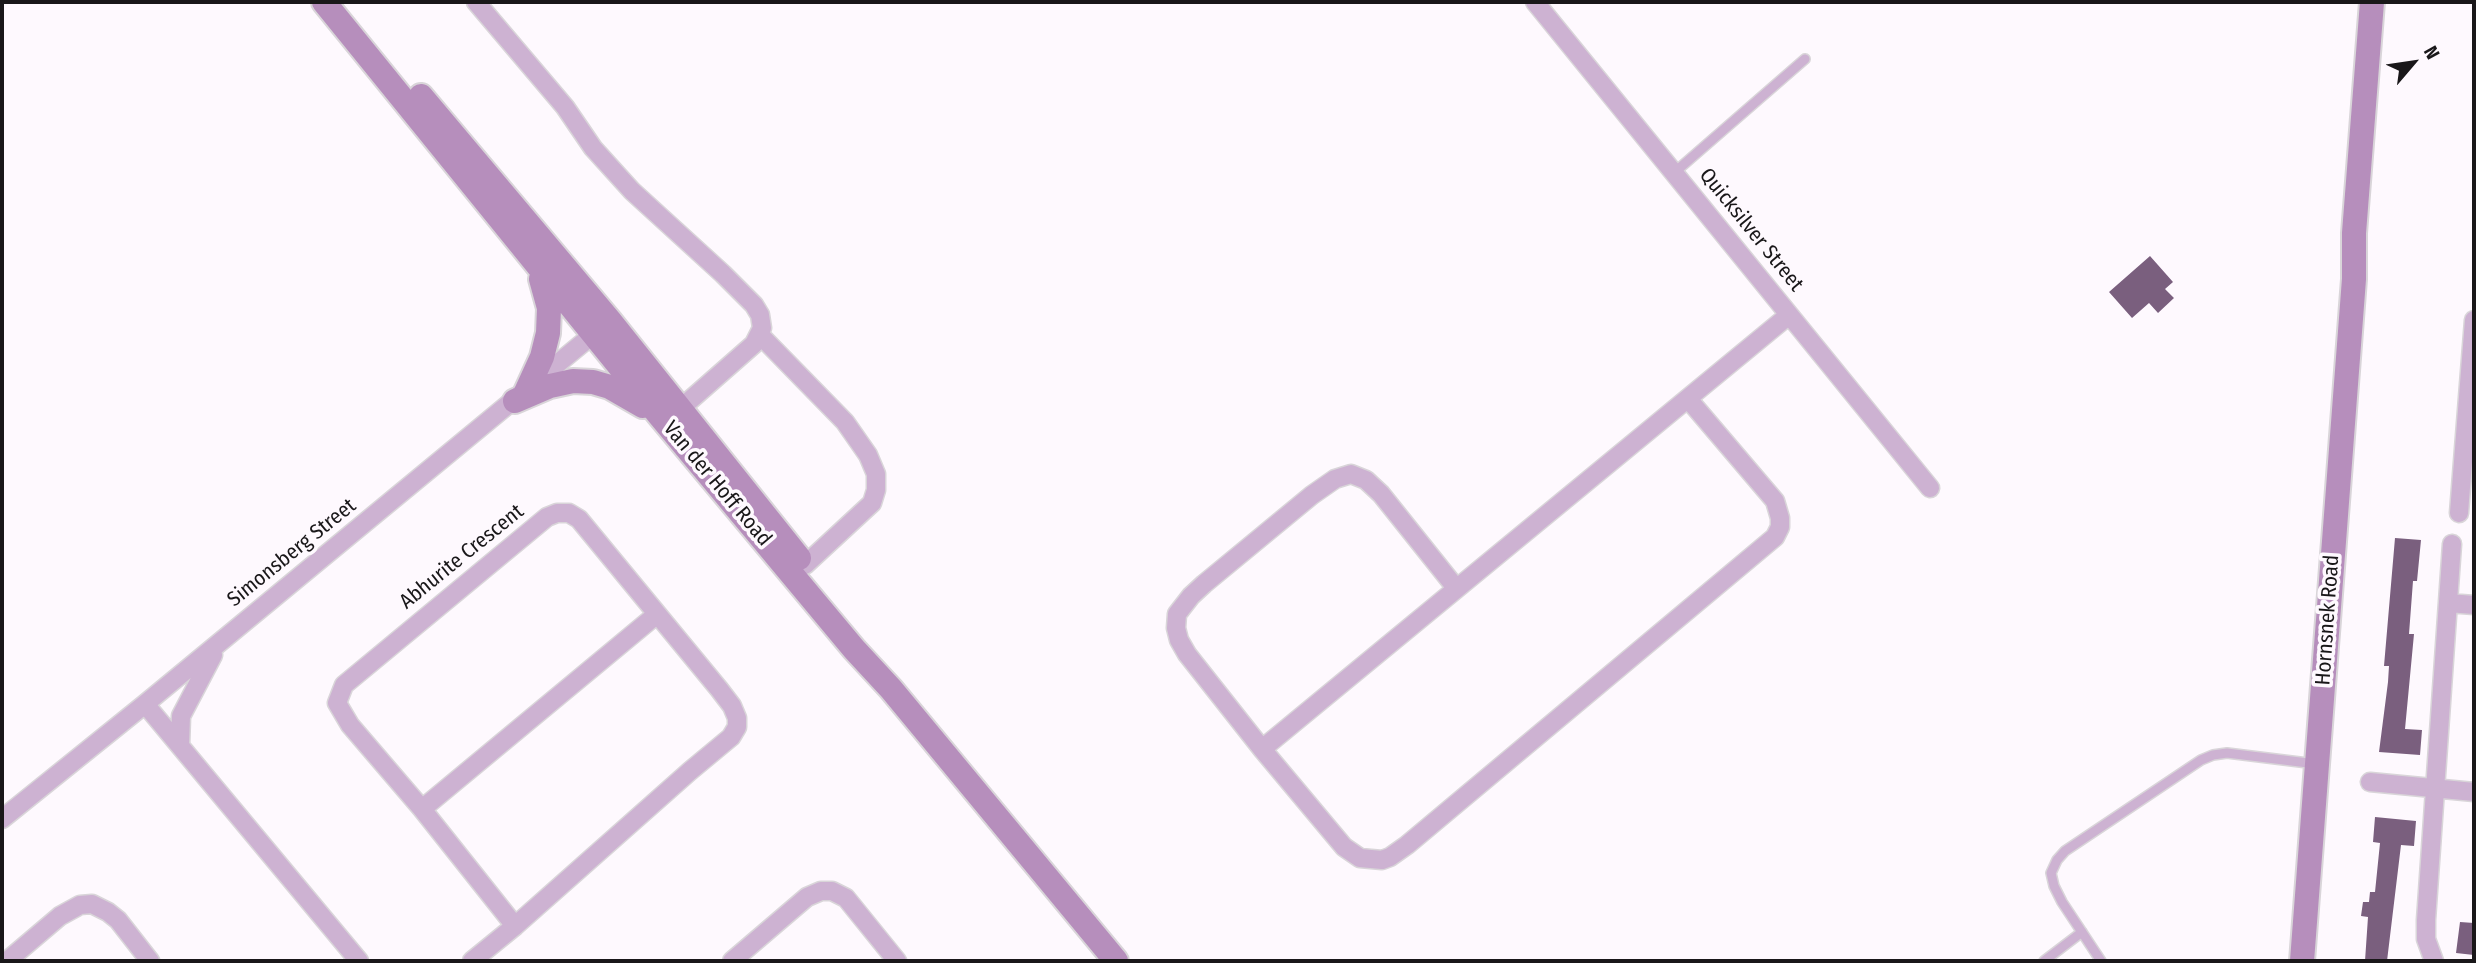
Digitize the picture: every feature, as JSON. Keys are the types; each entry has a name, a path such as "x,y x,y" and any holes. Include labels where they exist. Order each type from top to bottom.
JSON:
{"main road":[{"name":"Van der Hoff Road","path":"324,2 538,268 601,328"},
{"name":"Van der Hoff Road","path":"342,2 670,412 854,649 891,688 1116,961"},
{"name":"Hornsnek Road","path":"2302,961 2354,279 2355,221 2372,2"},
{"name":"Hornsnek Road","path":"2354,279 2367,225 2386,2"},
{"path":"521,396 542,357 548,333 549,308 538,268"},
{"path":"521,396 550,386 593,382 670,412"},
{"name":"Van der Hoff Road","path":"670,412 805,565 1132,961"}],"street":[{"path":"476,2 565,107 593,148 632,191 754,305 762,322 760,335 754,344 670,412"},
{"name":"Quicksilver Street","path":"1535,2 1930,488"},
{"path":"1262,749 1789,315"},
{"path":"2459,513 2471,411 2474,320"},
{"name":"Simonsberg Street","path":"2,819 601,328"},
{"path":"760,335 845,422 868,455 876,474 872,503 805,565"},
{"path":"1456,588 1381,494 1366,480 1351,474 1335,479 1312,495 1204,584 1177,614 1179,640 1193,661 1344,847 1360,858 1382,860 1407,845 1775,537 1780,527 1780,519 1774,501 1689,400"},
{"name":"Abhurite Crescent","path":"472,961 515,926 731,737 737,727 732,706 579,519 569,513 557,513 547,517 344,685 337,703 350,725 422,809 515,926"},
{"path":"2434,961 2426,939 2452,544"},
{"path":"2448,603 2474,605"},
{"path":"422,809 656,615"},
{"path":"180,746 181,716 205,666 225,638"},
{"path":"145,704 359,961"},
{"path":"2370,782 2474,792"},
{"path":"732,961 807,897 821,891 832,891 846,898 897,961"},
{"path":"7,961 60,916 80,905 92,904 118,920 150,961"}],"lane":[{"path":"1675,172 1805,59"},
{"path":"2101,961 2054,886 2051,873 2064,851 2201,760 2213,755 2227,752 2318,764"},
{"path":"2044,961 2082,932"}],"building":[{"path":"2150,256 2173,282 2165,289 2174,298 2158,313 2149,303 2132,318 2109,292"},
{"path":"2395,538 2421,540 2417,581 2413,581 2409,634 2414,634 2405,729 2422,730 2420,755 2379,752 2388,682 2389,666 2384,666"},
{"path":"2375,817 2416,821 2414,846 2401,845 2387,961 2365,961 2368,917 2361,916 2363,902 2369,902 2370,892 2375,892 2380,843 2373,842"},
{"path":"2460,922 2474,923 2474,955 2456,953"}]}
